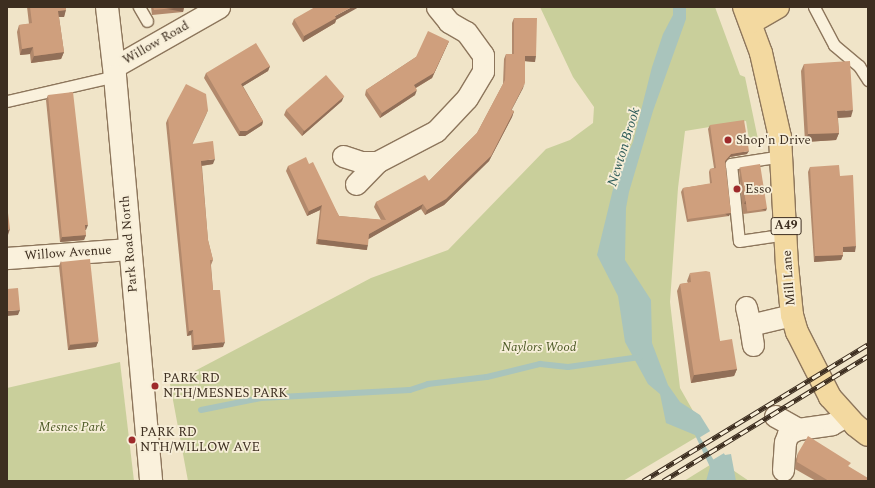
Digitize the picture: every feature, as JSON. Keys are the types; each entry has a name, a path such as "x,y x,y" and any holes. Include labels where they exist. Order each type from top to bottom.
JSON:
{"main road":[{"path":"748,15 778,7"},
{"name":"Mill Lane","path":"748,15 773,103 782,156 792,315 804,350 830,397 846,416 868,435"}],"street":[{"name":"Park Road North","path":"107,7 115,72 151,481"},
{"name":"Willow Road","path":"115,72 219,7"},
{"path":"356,184 377,162 436,131 467,98 483,71 483,56 477,45 466,32 449,22 437,7"},
{"path":"343,156 361,162 377,162"},
{"name":"Willow Avenue","path":"7,258 130,249"},
{"path":"750,326 792,315"},
{"path":"775,416 795,430"},
{"path":"783,470 784,442 795,430 832,424 846,416"}],"lane":[{"path":"139,7 147,21"},
{"path":"814,7 834,45 859,66 868,80"},
{"path":"7,101 115,72"},
{"path":"782,156 732,164 739,242 787,234"}],"green space":[{"name":"Naylors Wood","path":"540,7 715,7 740,75 745,77 759,144 754,145 753,138 749,139 746,121 685,131 678,188 670,302 680,388 705,432 623,481 188,481 170,384 371,278 448,250 546,149 570,140 593,123 594,107 573,77"},
{"name":"Mesnes Park","path":"120,362 134,481 7,481 7,388"},
{"path":"718,460 749,481 684,481"}],"water":[{"path":"673,7 686,7 686,19 653,111 629,192 626,208 625,260 651,300 652,343 668,385 680,402 700,415 725,455 731,454 736,481 706,481 710,467 695,435 666,423 660,394 648,384 625,342 618,296 597,255 614,185 633,142 652,67 663,34 673,15"}],"pier":[{"path":"712,430 725,452 713,459 700,437"}],"building":[{"path":"30,7 66,7 66,10 58,11 64,52 34,56 33,47 22,49 19,25 32,23"},
{"path":"153,7 184,7 154,10"},
{"path":"315,7 352,7 304,36 294,19"},
{"path":"514,18 537,18 536,56 525,56 525,83 511,110 514,111 491,156 446,199 427,210 423,204 369,234 368,245 318,239 322,205 309,211 288,166 306,157 309,164 313,162 339,216 386,220 376,202 425,175 429,181 477,133 505,80 506,54 514,54"},
{"path":"428,31 449,41 434,73 414,85 417,90 382,113 366,90 416,57"},
{"path":"256,43 270,66 241,84 263,121 247,131 240,131 206,73"},
{"path":"850,61 853,110 837,111 839,133 808,134 804,64"},
{"path":"326,75 344,96 304,131 286,110"},
{"path":"186,84 206,94 208,110 192,144 213,141 215,159 201,161 208,240 213,260 210,260 213,290 220,290 225,342 194,345 193,330 189,331 168,118"},
{"path":"73,92 88,225 85,225 86,235 62,237 48,95"},
{"path":"744,120 749,151 731,154 725,161 731,213 688,219 683,188 712,183 710,169 716,168 710,125"},
{"path":"760,164 767,208 747,212 740,167"},
{"path":"839,165 840,176 853,175 856,246 843,247 843,255 815,256 810,167"},
{"path":"7,205 10,229 7,230"},
{"path":"90,259 99,342 70,345 61,262"},
{"path":"710,272 720,341 732,339 737,369 694,375 680,284 691,282 690,273"},
{"path":"18,288 20,310 7,311 7,289"},
{"path":"808,436 851,463 848,466 868,478 868,481 829,481 797,462 798,453"}],"waterway":[{"path":"201,410 261,398 410,390 428,384 487,377 540,364 568,367 640,357"}],"railway":[{"path":"643,481 868,344"},
{"path":"663,481 868,356"}],"place":[{"name":"Shop'n Drive","path":"728,140"},
{"name":"Esso","path":"737,189"},
{"name":"PARK RD NTH/MESNES PARK","path":"155,386"},
{"name":"PARK RD NTH/WILLOW AVE","path":"132,440"}],"water label":[{"name":"Newton Brook","path":"624,147"}]}
